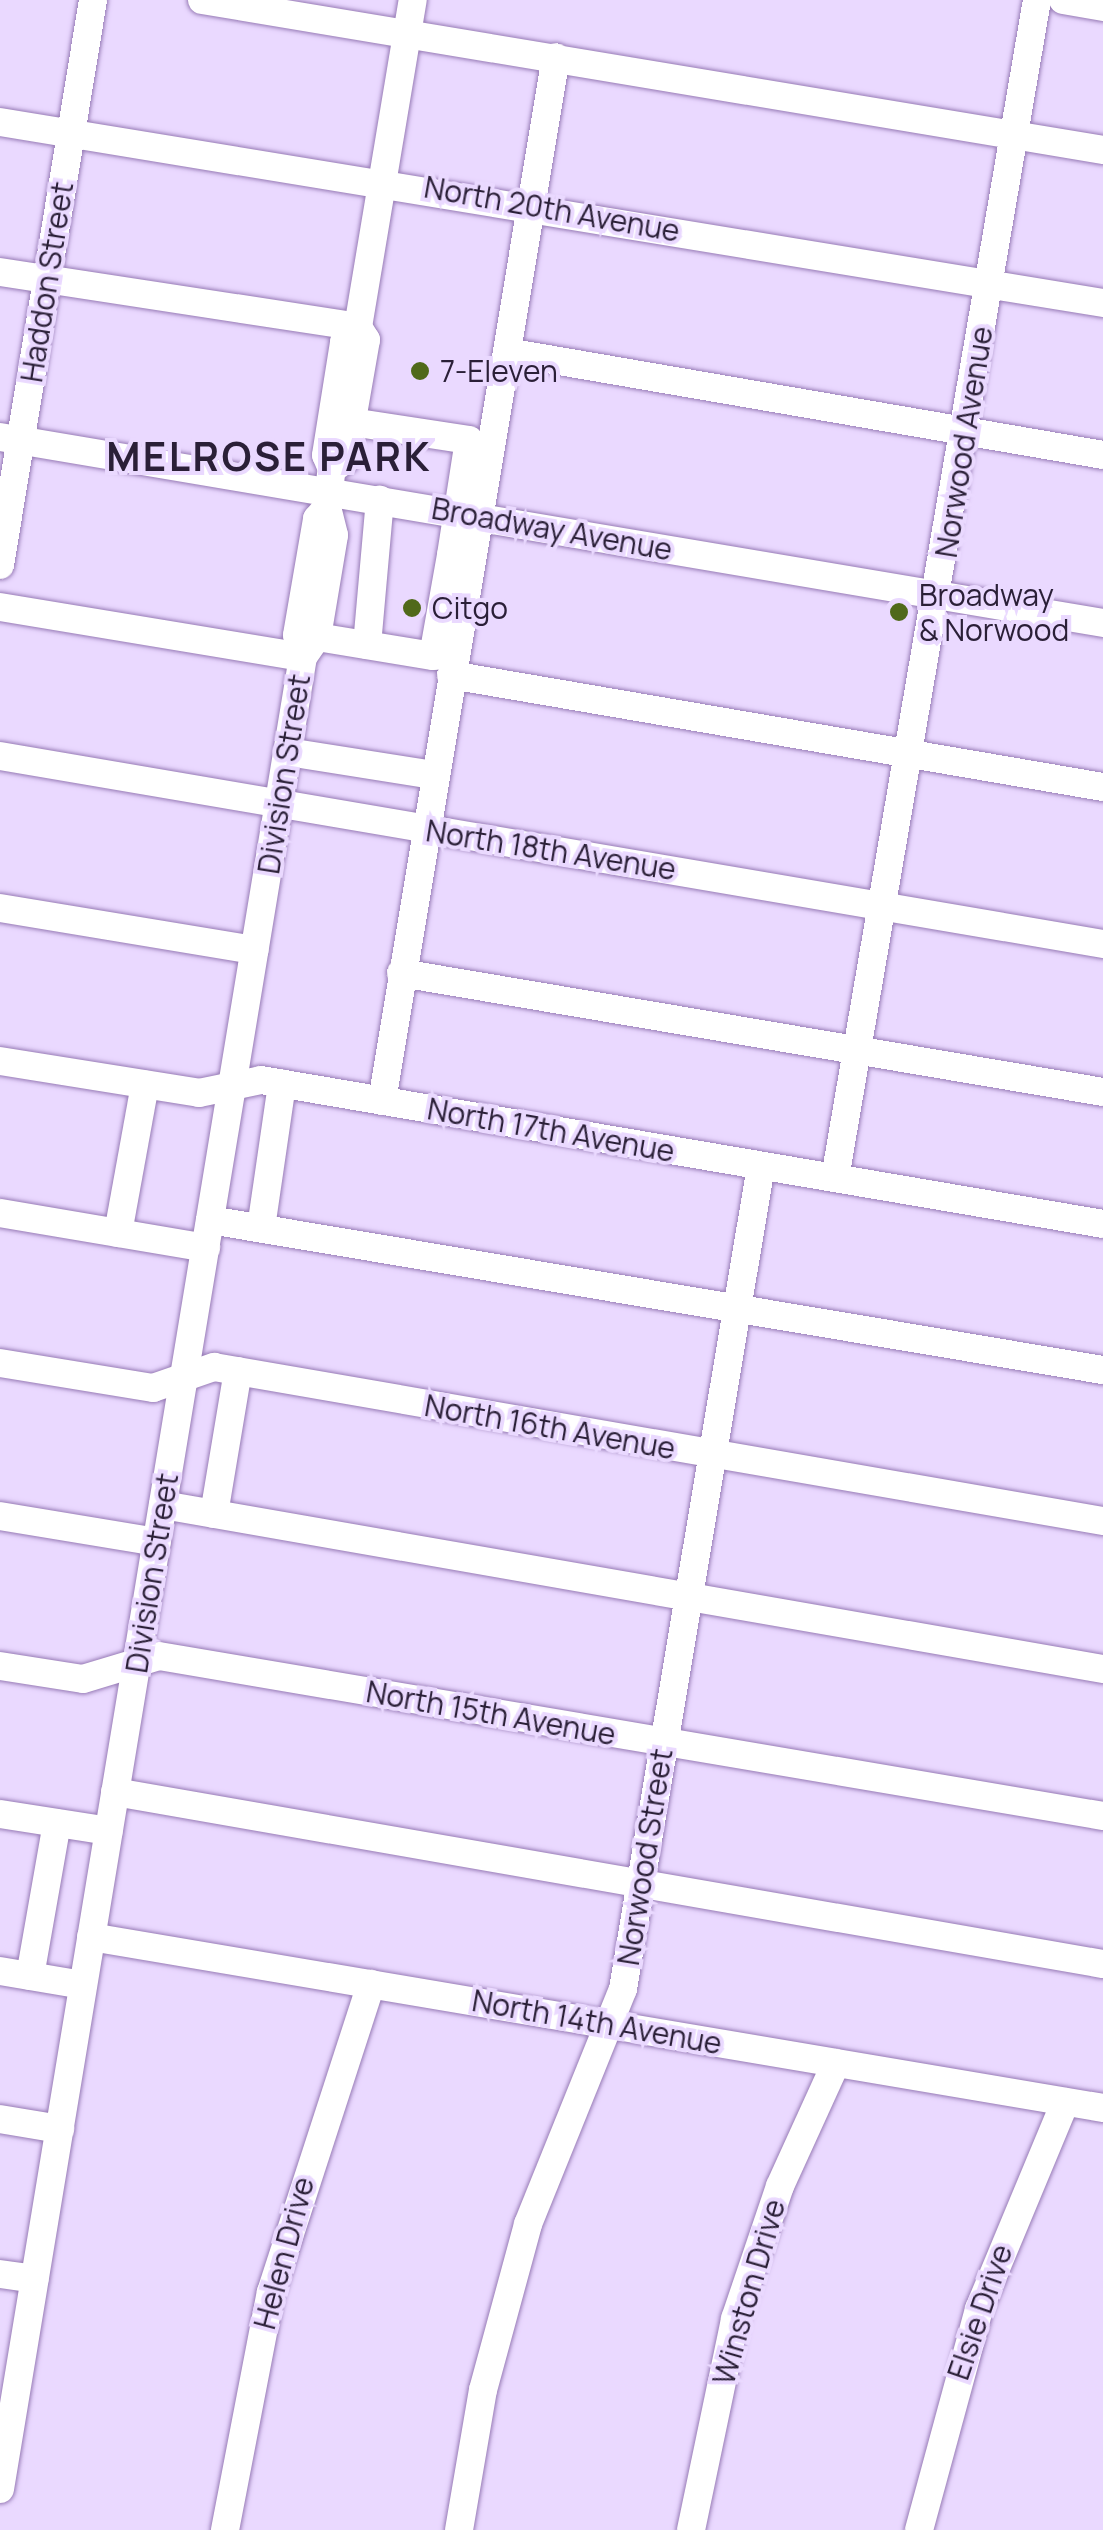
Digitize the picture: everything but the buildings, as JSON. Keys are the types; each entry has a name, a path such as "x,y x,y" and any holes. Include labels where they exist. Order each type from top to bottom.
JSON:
{"street":[{"name":"Haddon Street","path":"0,565 10,439 47,280 93,0"},
{"path":"202,0 1103,150"},
{"name":"Division Street","path":"0,2489 288,752 310,647 297,636 316,520 345,460 366,340 358,327 413,0"},
{"name":"Norwood Avenue","path":"835,1178 939,595 1037,0"},
{"path":"1063,0 1103,6"},
{"path":"0,606 310,647 367,645 433,656 506,352 556,57"},
{"name":"North 20th Avenue","path":"0,122 383,180 1103,302"},
{"path":"0,272 358,327"},
{"name":"Division Street","path":"329,489 326,455 346,333 358,327"},
{"path":"506,352 1103,455"},
{"path":"352,422 469,440 451,675 382,1101"},
{"name":"Broadway Avenue","path":"10,439 329,489 1103,623"},
{"path":"367,645 380,500"},
{"path":"451,675 1103,787"},
{"path":"288,752 434,775"},
{"name":"North 18th Avenue","path":"0,756 1103,944"},
{"path":"0,908 255,950"},
{"path":"401,973 1103,1092"},
{"name":"North 17th Avenue","path":"0,1061 199,1093 232,1086 282,1084 1103,1224"},
{"path":"118,1232 144,1084"},
{"path":"261,1228 282,1084"},
{"name":"Norwood Street","path":"459,2530 500,2315 548,2164 624,1989 761,1166"},
{"path":"0,1213 118,1232 208,1234 261,1228 1103,1370"},
{"name":"North 16th Avenue","path":"0,1362 153,1388 214,1366 712,1456 1103,1521"},
{"path":"214,1514 238,1371"},
{"path":"163,1505 1103,1670"},
{"path":"0,1516 157,1542"},
{"name":"North 15th Avenue","path":"0,1666 83,1679 160,1656 1103,1816"},
{"path":"116,1792 1103,1964"},
{"path":"0,1814 109,1831"},
{"path":"30,1976 57,1823"},
{"name":"North 14th Avenue","path":"92,1937 1103,2108"},
{"path":"0,1970 84,1985"},
{"name":"Helen Drive","path":"225,2530 271,2292 371,1984"},
{"name":"Winston Drive","path":"691,2530 735,2319 780,2186 836,2063"},
{"name":"Elsie Drive","path":"919,2530 978,2309 1065,2102"},
{"path":"0,2119 60,2129"},
{"path":"0,2274 35,2280"}],"place":[{"name":"7-Eleven","path":"420,371"},
{"name":"Citgo","path":"412,608"},
{"name":"Broadway & Norwood","path":"899,612"}],"district":[{"name":"MELROSE PARK","path":"269,456"}]}
